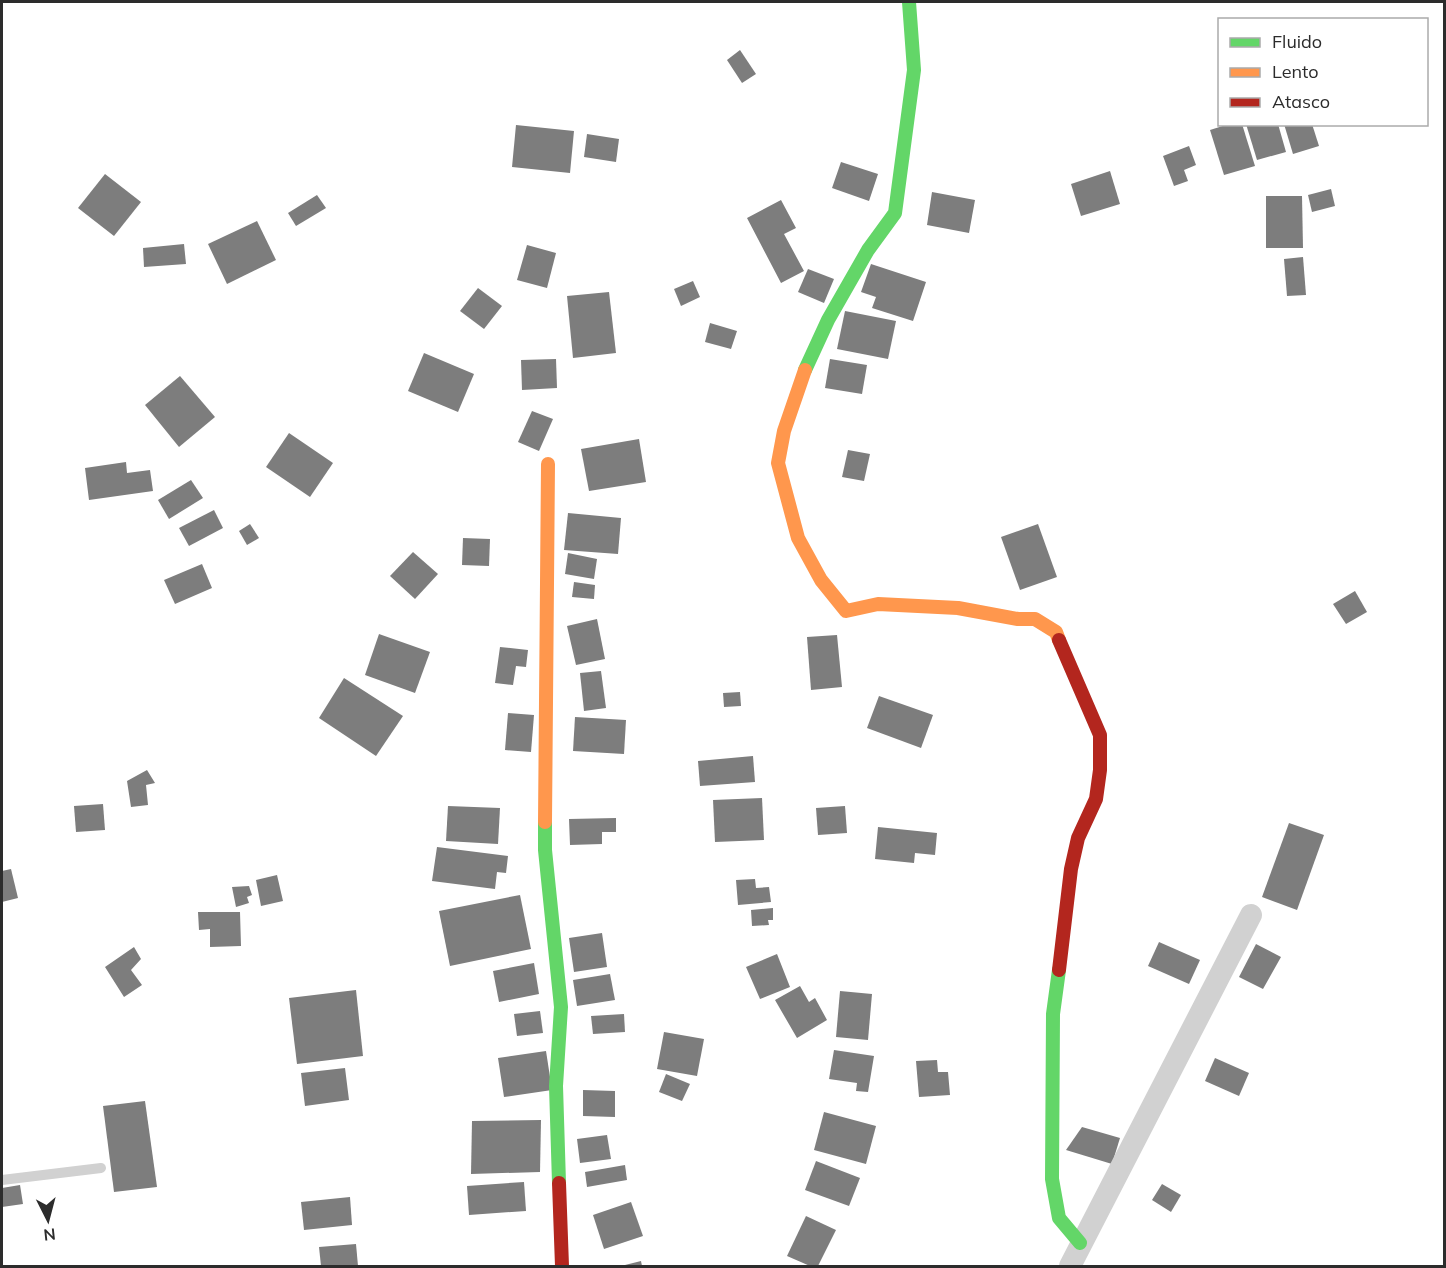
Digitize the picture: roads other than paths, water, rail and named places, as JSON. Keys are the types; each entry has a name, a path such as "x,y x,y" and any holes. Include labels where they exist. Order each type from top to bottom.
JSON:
{"street":[{"path":"909,2 914,70 895,213 862,260 828,320 801,377 784,431 778,463 798,537 821,580 846,610 878,604 958,608 1018,619 1035,619 1056,633 1100,735 1100,770 1096,799 1078,838 1071,869 1053,1014 1052,1179 1059,1218 1080,1244"},
{"path":"548,464 544,850 561,1007 556,1086 562,1266"},
{"path":"1070,1266 1251,915"}],"lane":[{"path":"2,1180 101,1168"}]}
